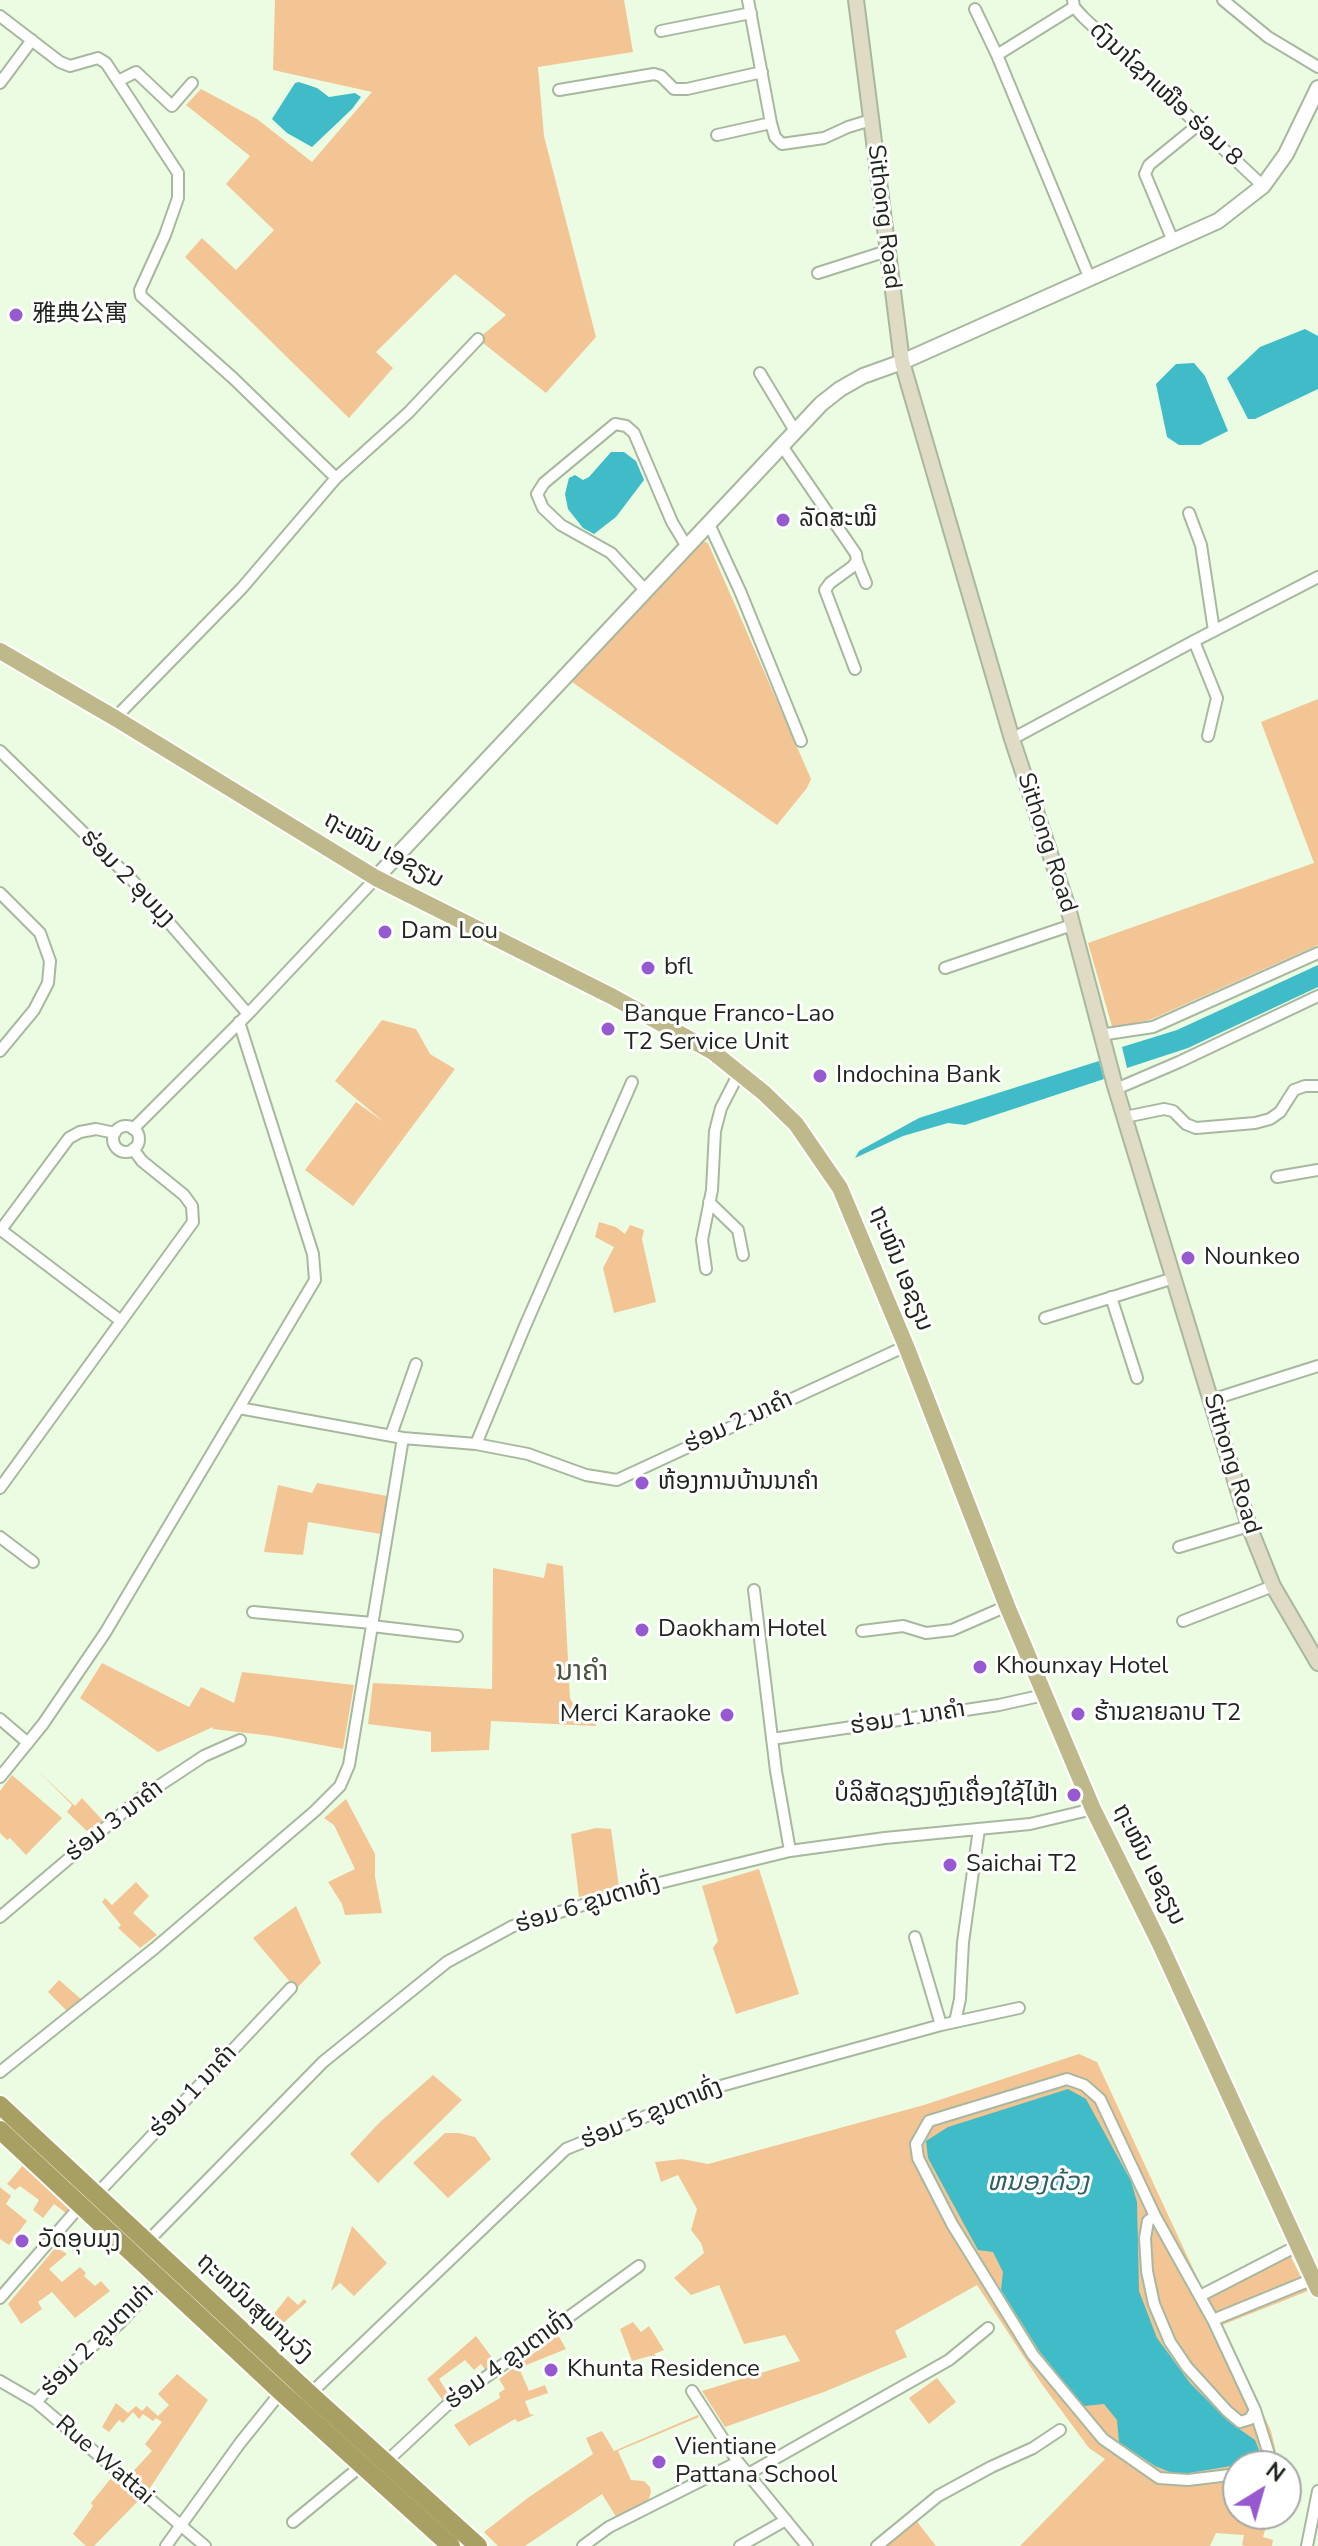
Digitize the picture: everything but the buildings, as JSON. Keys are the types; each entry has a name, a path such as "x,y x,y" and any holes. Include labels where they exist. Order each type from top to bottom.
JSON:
{"highway":[{"name":"ຖະຫນົນສຸພານຸວົງ","path":"0,2105 160,2279 451,2546"},
{"name":"ຖະຫນົນສຸພານຸວົງ","path":"0,2130 147,2242 478,2546"}],"main road":[{"name":"Sithong Road","path":"856,0 902,362 1012,739 1072,925 1115,1087 1249,1526 1273,1586 1318,1663"},
{"name":"ຖະໜົນ ເອຊຽນ","path":"0,651 376,878 613,997 713,1052 796,1124 840,1188 906,1346 1007,1606 1093,1809 1306,2253 1316,2284"}],"street":[{"path":"748,0 771,123 775,137 782,144 824,138 871,120"},
{"path":"1223,0 1268,37 1318,67"},
{"path":"997,55 1074,4"},
{"name":"ດົງນາໂຊກເໜືອ ຮ່ອມ 8","path":"1074,4 1263,186"},
{"path":"975,9 1090,279"},
{"path":"661,31 751,13"},
{"path":"0,16 60,62 70,66 102,60 118,81 178,173 178,198 140,290 141,296 233,378 336,478"},
{"path":"0,83 32,40"},
{"path":"118,81 136,72 172,106 192,83"},
{"path":"559,90 654,74 661,76 674,89 687,89 762,72"},
{"path":"133,1129 244,1018 795,431 840,389 863,376 902,362 1218,221 1263,186 1286,154 1316,97"},
{"path":"717,135 771,123"},
{"path":"1173,241 1145,174 1149,165 1198,125"},
{"path":"818,273 887,251"},
{"path":"115,718 242,588 336,478 408,413 478,339"},
{"path":"760,373 795,431"},
{"path":"646,591 611,553 561,525 543,508 537,494 544,483 615,424 626,426 634,433 672,522 687,547"},
{"path":"782,446 856,554 866,583"},
{"path":"1189,513 1201,545 1214,631"},
{"path":"709,524 801,741"},
{"path":"855,669 825,590 857,561"},
{"path":"1012,739 1318,577"},
{"path":"1194,641 1217,698 1208,736"},
{"name":"ຮ່ອມ 2 ອຸບມຸງ","path":"0,751 133,881 244,1018"},
{"path":"0,893 40,933 50,961 48,983 34,1010 0,1051"},
{"path":"945,968 1072,925"},
{"path":"1100,1035 1153,1027 1318,953"},
{"path":"1115,1087 1179,1062 1318,996"},
{"path":"0,1777 28,1743 105,1633 315,1280 313,1254 244,1018"},
{"path":"706,1269 702,1240 717,1120 739,1073"},
{"path":"476,1444 632,1082"},
{"path":"1125,1117 1164,1109 1173,1111 1186,1124 1196,1128 1255,1123 1280,1112 1294,1090 1318,1086"},
{"path":"115,1133 114,1141 118,1148 125,1151 133,1149 138,1139 133,1129 125,1126 115,1133 96,1129 69,1138 0,1230 121,1321"},
{"path":"0,1488 193,1222 192,1206 184,1195 142,1161 133,1149"},
{"path":"1277,1177 1318,1170"},
{"path":"709,1202 738,1230 743,1255"},
{"path":"1045,1318 1174,1278"},
{"path":"1111,1297 1137,1378"},
{"name":"ຮ່ອມ 2 ນາຄຳ","path":"239,1408 403,1438 476,1444 528,1454 586,1475 617,1480 906,1346"},
{"path":"391,1435 416,1364"},
{"path":"1211,1400 1318,1366"},
{"path":"0,2072 155,1948 334,1793 345,1777 403,1438"},
{"path":"1179,1547 1249,1526"},
{"path":"0,1537 33,1562"},
{"path":"1183,1621 1273,1586"},
{"path":"754,1590 772,1739 790,1851"},
{"path":"862,1631 903,1626 926,1633 952,1630 1007,1606"},
{"path":"253,1612 457,1636"},
{"name":"ຮ່ອມ 1 ນາຄຳ","path":"772,1739 999,1705 1044,1695"},
{"path":"0,1719 28,1743"},
{"name":"ຮ່ອມ 3 ນາຄຳ","path":"0,1917 139,1799 204,1756 240,1740"},
{"name":"ຮ່ອມ 6 ຂູນຕາທົ່ງ","path":"147,2242 323,2062 447,1962 513,1926 643,1887 790,1851 1030,1824 1093,1809"},
{"path":"955,2022 979,1829"},
{"path":"915,1937 941,2025"},
{"name":"ຮ່ອມ 1 ນາຄຳ","path":"0,2298 88,2200 291,1988"},
{"name":"ຮ່ອມ 5 ຂູນຕາທົ່ງ","path":"310,2394 566,2149 717,2087 941,2025 1019,2008"},
{"path":"1222,2476 1188,2480 1159,2478 1103,2439 1033,2355 952,2224 918,2158 916,2144 929,2121 1067,2079 1084,2085 1100,2099 1155,2216 1213,2320 1255,2410 1268,2450"},
{"path":"1155,2216 1148,2221 1145,2238 1147,2271 1154,2304 1170,2342 1187,2367 1240,2422 1250,2419 1255,2410"},
{"path":"1200,2296 1306,2253"},
{"name":"ຮ່ອມ 4 ຂູນຕາທົ່ງ","path":"385,2463 446,2406 639,2266"},
{"name":"ຮ່ອມ 2 ຂູນຕາທ່າ","path":"36,2402 70,2365 119,2324 160,2279"},
{"path":"1213,2320 1316,2284"},
{"path":"748,2474 949,2360 988,2328"},
{"name":"Rue Wattai","path":"0,2381 36,2402 205,2546"},
{"path":"692,2391 738,2462 807,2546"},
{"path":"166,2546 281,2392"},
{"path":"877,2546 938,2496 1033,2448 1060,2430"},
{"path":"583,2546 609,2527 738,2462"},
{"path":"293,2522 361,2466"},
{"path":"1307,2546 1318,2491"},
{"path":"740,2546 786,2520"}],"shaded area":[{"path":"275,0 624,0 633,52 538,67 544,136 596,337 546,393 478,339 506,315 455,274 376,352 393,368 349,418 185,257 202,238 236,270 274,230 226,184 250,156 186,105 201,89 257,119 312,162 372,92 273,70"},
{"path":"702,541 708,543 811,779 777,825 572,682"},
{"path":"1318,699 1318,945 1152,1019 1113,1030 1088,943 1314,863 1261,722"},
{"path":"382,1020 416,1029 430,1054 455,1069 353,1206 305,1170 356,1102 384,1122 335,1081"},
{"path":"599,1222 616,1227 625,1234 630,1225 644,1230 642,1239 656,1302 614,1313 603,1268 614,1247 595,1237"},
{"path":"317,1483 387,1496 381,1534 308,1522 303,1555 264,1552 278,1485 312,1493"},
{"path":"547,1563 563,1566 570,1698 573,1704 595,1711 596,1726 491,1721 489,1750 431,1752 431,1732 368,1724 373,1683 492,1689 493,1568 544,1578"},
{"path":"102,1663 189,1707 201,1687 234,1703 242,1672 354,1685 343,1749 213,1727 158,1752 80,1698"},
{"path":"38,1771 75,1806 82,1798 105,1823 91,1835 67,1812 72,1805"},
{"path":"12,1775 62,1818 26,1855 10,1838 7,1840 0,1833 0,1791"},
{"path":"346,1799 375,1854 375,1877 382,1913 345,1915 328,1882 355,1869 334,1825 324,1818"},
{"path":"596,1828 611,1829 619,1887 579,1897 571,1834"},
{"path":"759,1869 799,1994 736,2014 713,1948 718,1941 702,1886"},
{"path":"136,1882 149,1896 133,1913 157,1935 140,1948 118,1928 121,1925 102,1902 105,1898 112,1905"},
{"path":"296,1906 321,1963 296,1989 253,1938"},
{"path":"59,1980 81,1999 68,2012 48,1992"},
{"path":"1079,2054 1097,2062 1202,2288 1286,2247 1308,2291 1222,2325 1271,2431 1276,2450 1222,2450 1222,2530 1265,2530 1263,2537 1273,2540 1272,2546 1245,2546 1242,2545 1244,2535 1216,2533 1210,2546 1020,2546 1105,2459 1089,2448 1041,2383 977,2285 895,2331 907,2357 824,2392 725,2427 702,2391 800,2361 785,2335 744,2344 719,2285 691,2295 674,2278 704,2253 691,2230 697,2209 678,2175 661,2182 655,2162 682,2159 708,2164 924,2105"},
{"path":"433,2075 462,2100 378,2183 350,2154 380,2122"},
{"path":"445,2133 475,2137 491,2159 448,2198 413,2163"},
{"path":"24,2164 72,2208 67,2214 54,2204 43,2218 33,2210 39,2200 20,2186 15,2190 7,2184"},
{"path":"0,2187 11,2196 6,2204 27,2221 9,2245 0,2239"},
{"path":"352,2226 387,2263 354,2296 340,2283 331,2291"},
{"path":"56,2247 67,2254 49,2269 62,2282 80,2267 86,2273 84,2276 95,2286 101,2281 110,2291 75,2318 52,2292 38,2302 42,2309 21,2324 8,2304"},
{"path":"288,2296 298,2305 304,2299 307,2302 272,2333 264,2327"},
{"path":"633,2322 641,2332 649,2326 664,2350 654,2354 662,2364 653,2368 650,2356 632,2361 620,2329"},
{"path":"558,2335 566,2349 519,2368 529,2391 545,2385 548,2393 525,2401 530,2414 534,2415 518,2422 515,2419 469,2446 454,2425 500,2398 499,2393 505,2389 499,2379"},
{"path":"476,2336 496,2363 486,2371 481,2364 474,2370 465,2360 439,2379 451,2398 444,2402 427,2379"},
{"path":"177,2374 208,2400 148,2491 126,2479 152,2451 145,2444 162,2422 156,2418 153,2421 143,2414 139,2419 133,2412 123,2423 119,2420 109,2432 102,2427 116,2403 128,2413 136,2406 142,2411 147,2406 158,2416 169,2405 158,2394"},
{"path":"937,2378 956,2402 929,2424 909,2398"},
{"path":"698,2415 618,2451 631,2480 644,2481 650,2487 647,2505 618,2520 602,2494 525,2546 498,2546 484,2532 593,2454 586,2438 602,2431 614,2451"},
{"path":"112,2477 138,2501 94,2546 86,2546 73,2534 93,2506 91,2503"},
{"path":"915,2519 936,2546 883,2546"}],"water":[{"path":"295,83 317,88 329,97 355,93 361,97 312,147 287,133 272,119"},
{"path":"1305,329 1318,336 1318,389 1255,419 1248,419 1227,378 1260,347"},
{"path":"1194,363 1205,376 1228,431 1200,445 1179,445 1167,437 1156,384 1176,364"},
{"path":"611,452 624,452 636,461 644,480 616,517 594,534 583,528 568,509 565,494 569,478 575,475 583,480 589,477"},
{"path":"1318,965 1318,987 1188,1048 1127,1068 1122,1047 1177,1030"},
{"path":"1099,1061 1104,1079 965,1125 948,1123 903,1136 855,1158 859,1151 919,1118"},
{"name":"ຫນອງດ້ວງ","path":"1068,2089 1086,2099 1131,2181 1137,2202 1139,2291 1157,2338 1190,2383 1228,2421 1255,2440 1259,2450 1222,2450 1222,2468 1177,2475 1155,2466 1119,2442 1117,2420 1104,2404 1084,2406 1040,2352 1001,2290 1003,2272 993,2252 978,2250 928,2158 926,2141 948,2127"}],"place":[{"name":"雅典公寓","path":"16,315"},
{"name":"ລັດສະໝີ","path":"783,520"},
{"name":"Dam Lou","path":"385,932"},
{"name":"bfl","path":"648,968"},
{"name":"Banque Franco-Lao T2 Service Unit","path":"608,1029"},
{"name":"Indochina Bank","path":"820,1076"},
{"name":"Nounkeo","path":"1188,1258"},
{"name":"ຫ້ອງການບ້ານນາຄໍາ","path":"642,1483"},
{"name":"Daokham Hotel","path":"642,1630"},
{"name":"Khounxay Hotel","path":"980,1667"},
{"name":"ຮ້ານຂາຍລາບ T2","path":"1078,1714"},
{"name":"Merci Karaoke","path":"727,1715"},
{"name":"ບໍລິສັດຊຽງຫຼົງເຄື່ອງໃຊ້ໄຟ້າ","path":"1074,1795"},
{"name":"Saichai T2","path":"950,1865"},
{"name":"ວັດອຸບມຸງ","path":"22,2241"},
{"name":"Khunta Residence","path":"551,2370"},
{"name":"Vientiane Pattana School","path":"659,2462"}],"district":[{"name":"ນາຄຳ","path":"582,1673"}]}
